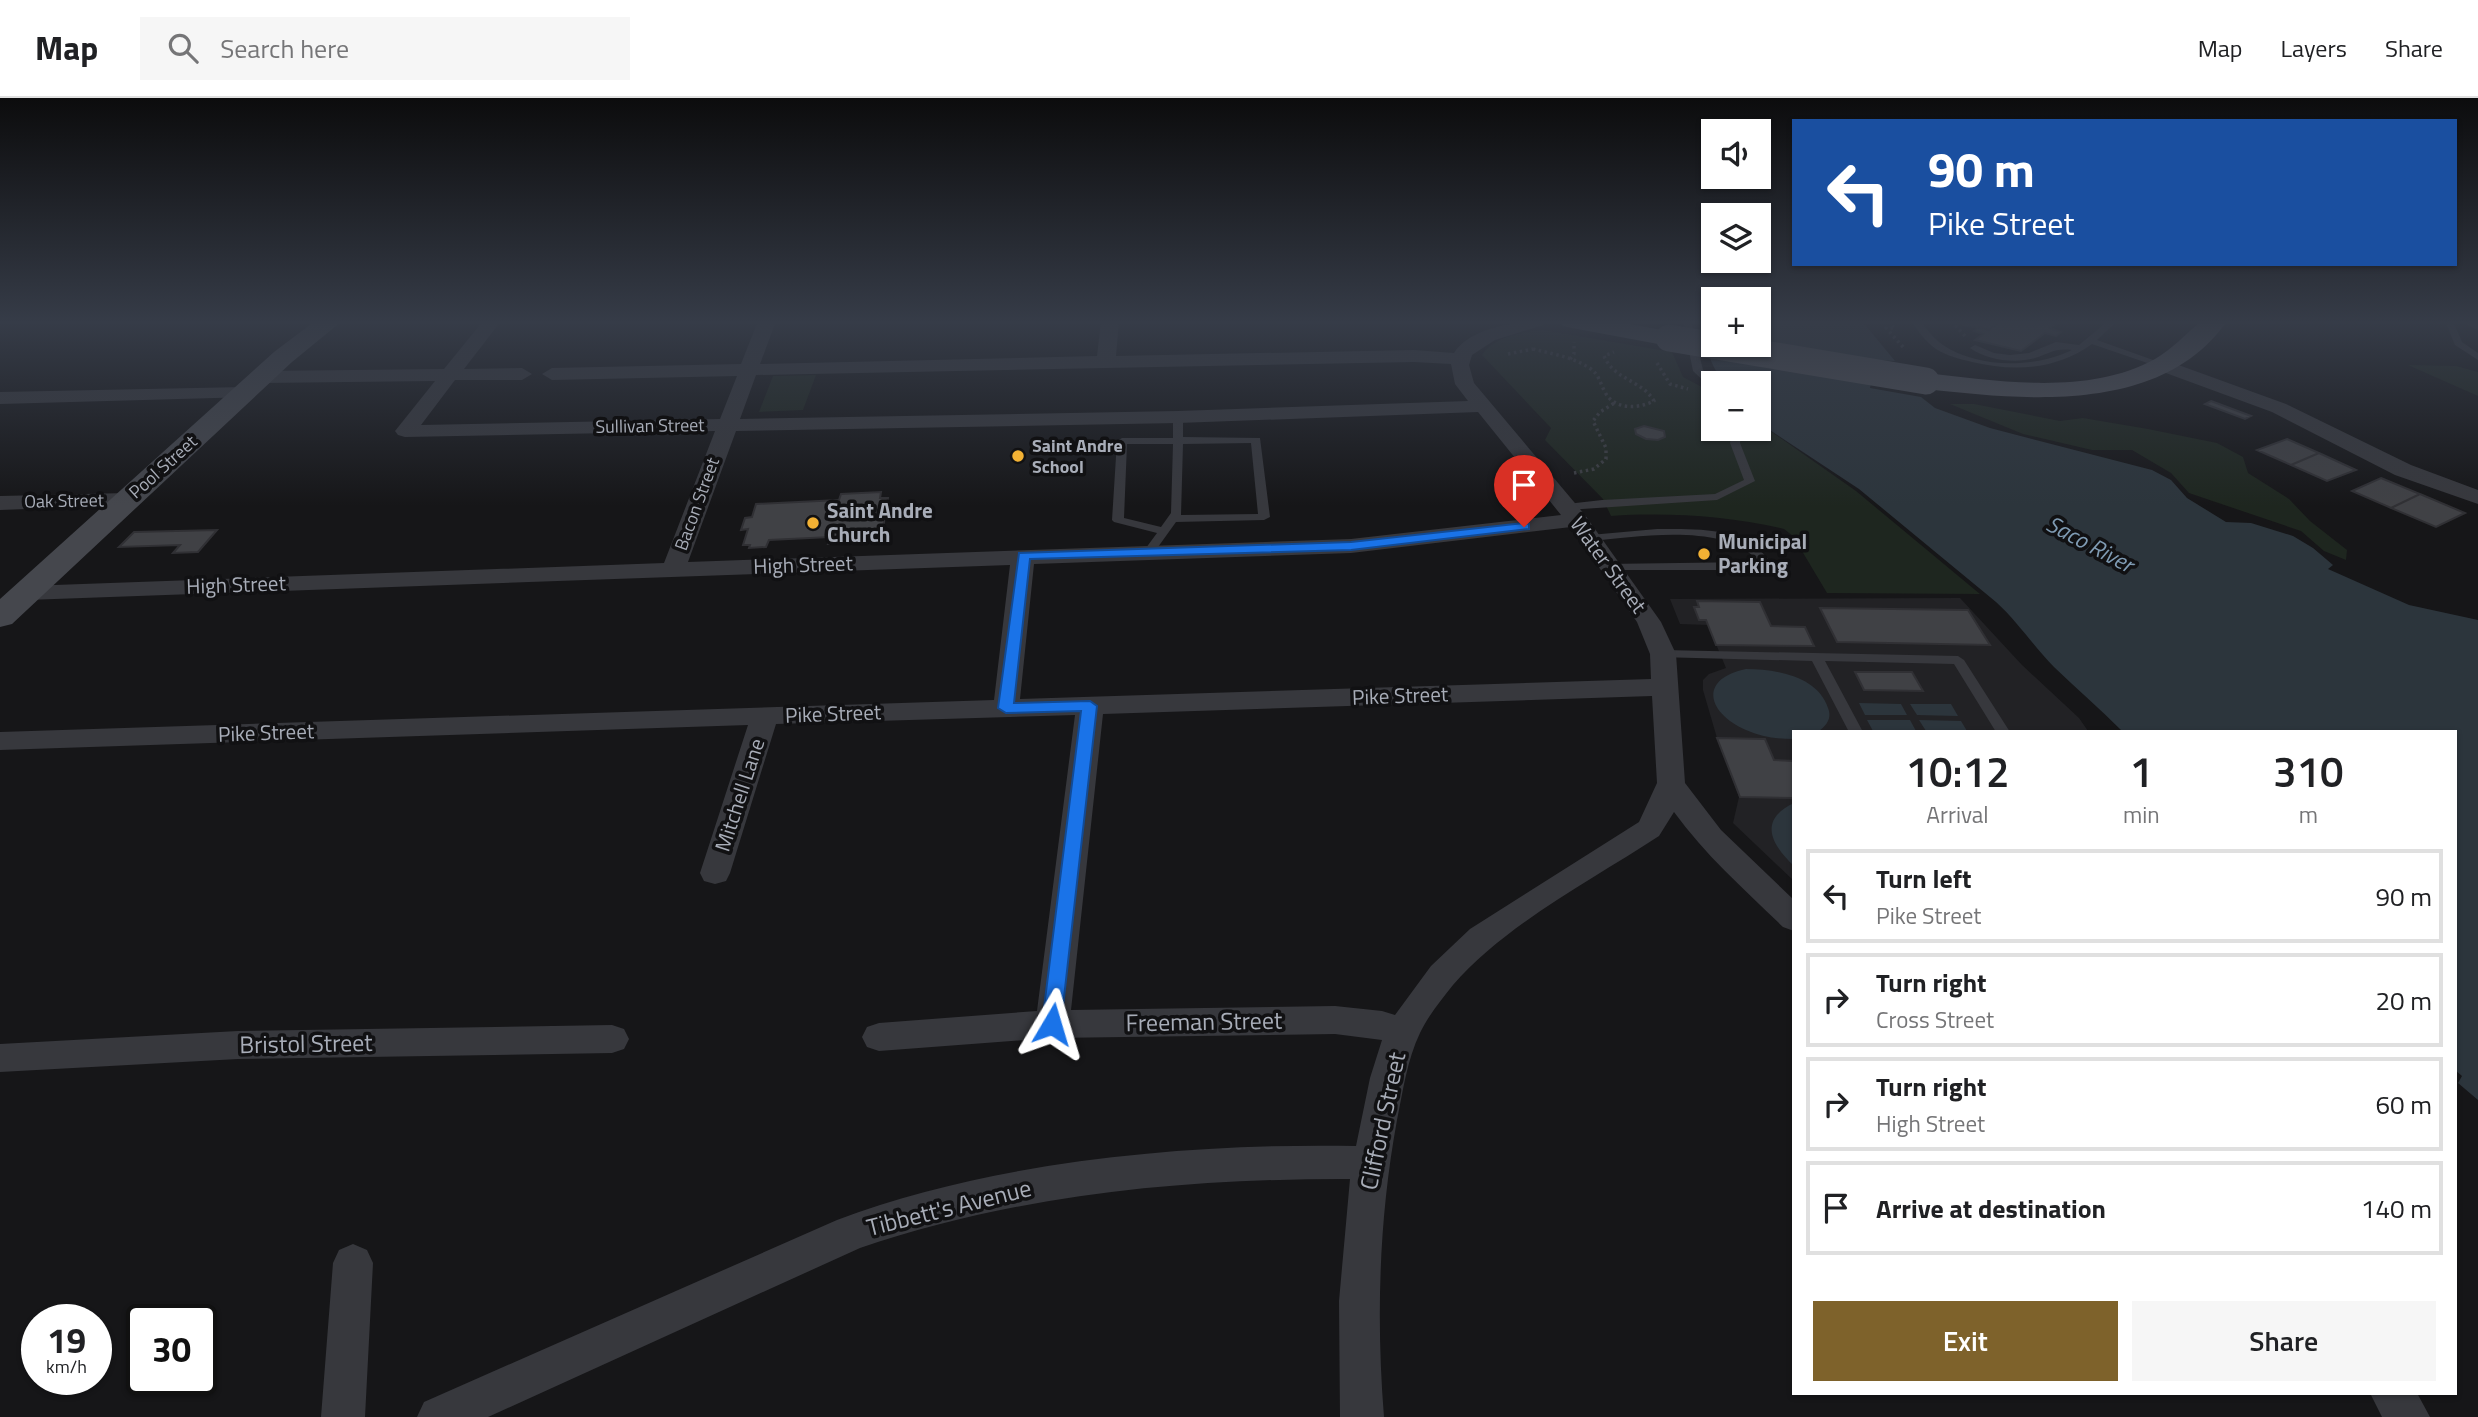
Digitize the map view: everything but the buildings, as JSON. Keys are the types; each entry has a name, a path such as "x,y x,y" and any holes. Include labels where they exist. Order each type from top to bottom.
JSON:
{"main road":[{"name":"Pool Street","path":"0,617 256,383"},
{"path":"1944,383 2008,388 2073,387 2106,383"}],"street":[{"path":"0,398 301,383"},
{"name":"Sullivan Street","path":"442,383 405,431 1178,417 1484,406"},
{"name":"Bacon Street","path":"673,570 743,383"},
{"name":"Water Street","path":"1465,383 1578,522 1649,622 1663,654 1671,783"},
{"path":"2210,383 2279,408 2403,470 2478,497"},
{"name":"Oak Street","path":"0,503 127,500"},
{"name":"High Street","path":"27,593 1383,544 1578,522"},
{"path":"1006,708 1023,556"},
{"name":"Pike Street","path":"0,741 1666,687"},
{"path":"1052,1024 1090,706"},
{"name":"Mitchell Lane","path":"715,873 765,716"},
{"path":"1671,783 1679,799 1711,836 1792,917"},
{"name":"Clifford Street","path":"1362,1417 1361,1303 1371,1163 1386,1090 1402,1034 1440,979 1473,944 1495,926 1649,829 1663,805 1671,783"},
{"name":"Freeman Street","path":"879,1037 1052,1024 1335,1020 1381,1024 1402,1034"},
{"name":"Bristol Street","path":"0,1058 237,1045 612,1039"},
{"name":"Tibbett's Avenue","path":"439,1417 851,1233 900,1215 1019,1188 1110,1177 1239,1164 1371,1163"},
{"path":"343,1417 353,1263"},
{"path":"2392,1395 2408,1417"}],"lane":[{"path":"1149,552 1177,513 1178,417"},
{"path":"1165,531 1118,520 1122,441 1256,440 1264,517 1174,519"},
{"path":"1578,522 1602,503 1717,497 1750,481 1735,441"},
{"path":"1578,522 1630,534 1725,535 1752,546 1763,560 1762,564 1751,566 1610,566"},
{"path":"1663,654 1958,660 2002,730"},
{"path":"1816,658 1855,730"}],"path":[{"path":"1603,383 1605,393 1616,402 1637,407 1654,401 1644,389 1633,383"},
{"path":"1670,383 1689,389"},
{"path":"1574,473 1594,469 1606,459 1606,449 1595,431 1594,421 1600,412 1616,402"}],"shaded area":[{"path":"770,383 813,383 803,410 759,412"},
{"path":"1508,383 1693,383 1701,387 1701,441 1771,441 1771,431 1856,491 1980,594 1827,593 1793,536 1784,529 1698,516 1611,516 1603,499 1545,440 1551,428"},
{"path":"2448,383 2478,383 2478,396"},
{"path":"1950,404 1974,404 2060,421 2083,418 2217,443 2243,457 2248,473 2289,499 2310,521 2347,550 2346,560 2324,551 2301,531 2189,493 2171,473 2132,450 2092,450 2023,434"},
{"path":"1960,598 2022,665 2079,718 2087,730 1792,730 1792,879 1733,823 1739,797 1703,690 1703,680 1709,674 1726,668 1708,625 1680,624 1670,599"}],"water":[{"name":"Saco River","path":"1771,383 1871,383 1870,388 1921,397 1935,408 1990,428 2152,470 2171,480 2187,498 2226,522 2251,523 2293,536 2333,565 2328,569 2409,605 2478,620 2478,1100 2458,1083 2462,1076 2457,1072 2457,730 2121,730 2054,667 1996,602 1859,489 1771,431"},
{"path":"1746,669 1794,676 1815,688 1823,697 1829,718 1820,730 1792,730 1792,739 1763,736 1746,730 1723,715 1713,697 1720,680"},
{"path":"1859,703 1901,704 1907,715 1865,715"},
{"path":"1910,704 1951,704 1958,716 1917,715"},
{"path":"1867,720 1910,720 1915,730 1872,730"},
{"path":"1919,720 1961,721 1966,730 1925,730"},
{"path":"1792,804 1792,864 1779,849 1772,833 1772,825 1783,810"}],"place":[{"name":"Saint Andre School","path":"1018,456"},
{"name":"Saint Andre Church","path":"813,523"},
{"name":"Municipal Parking","path":"1704,554"}],"route":[{"path":"1052,1024 1090,706 1006,708 1023,556 1351,546 1524,527"}]}
